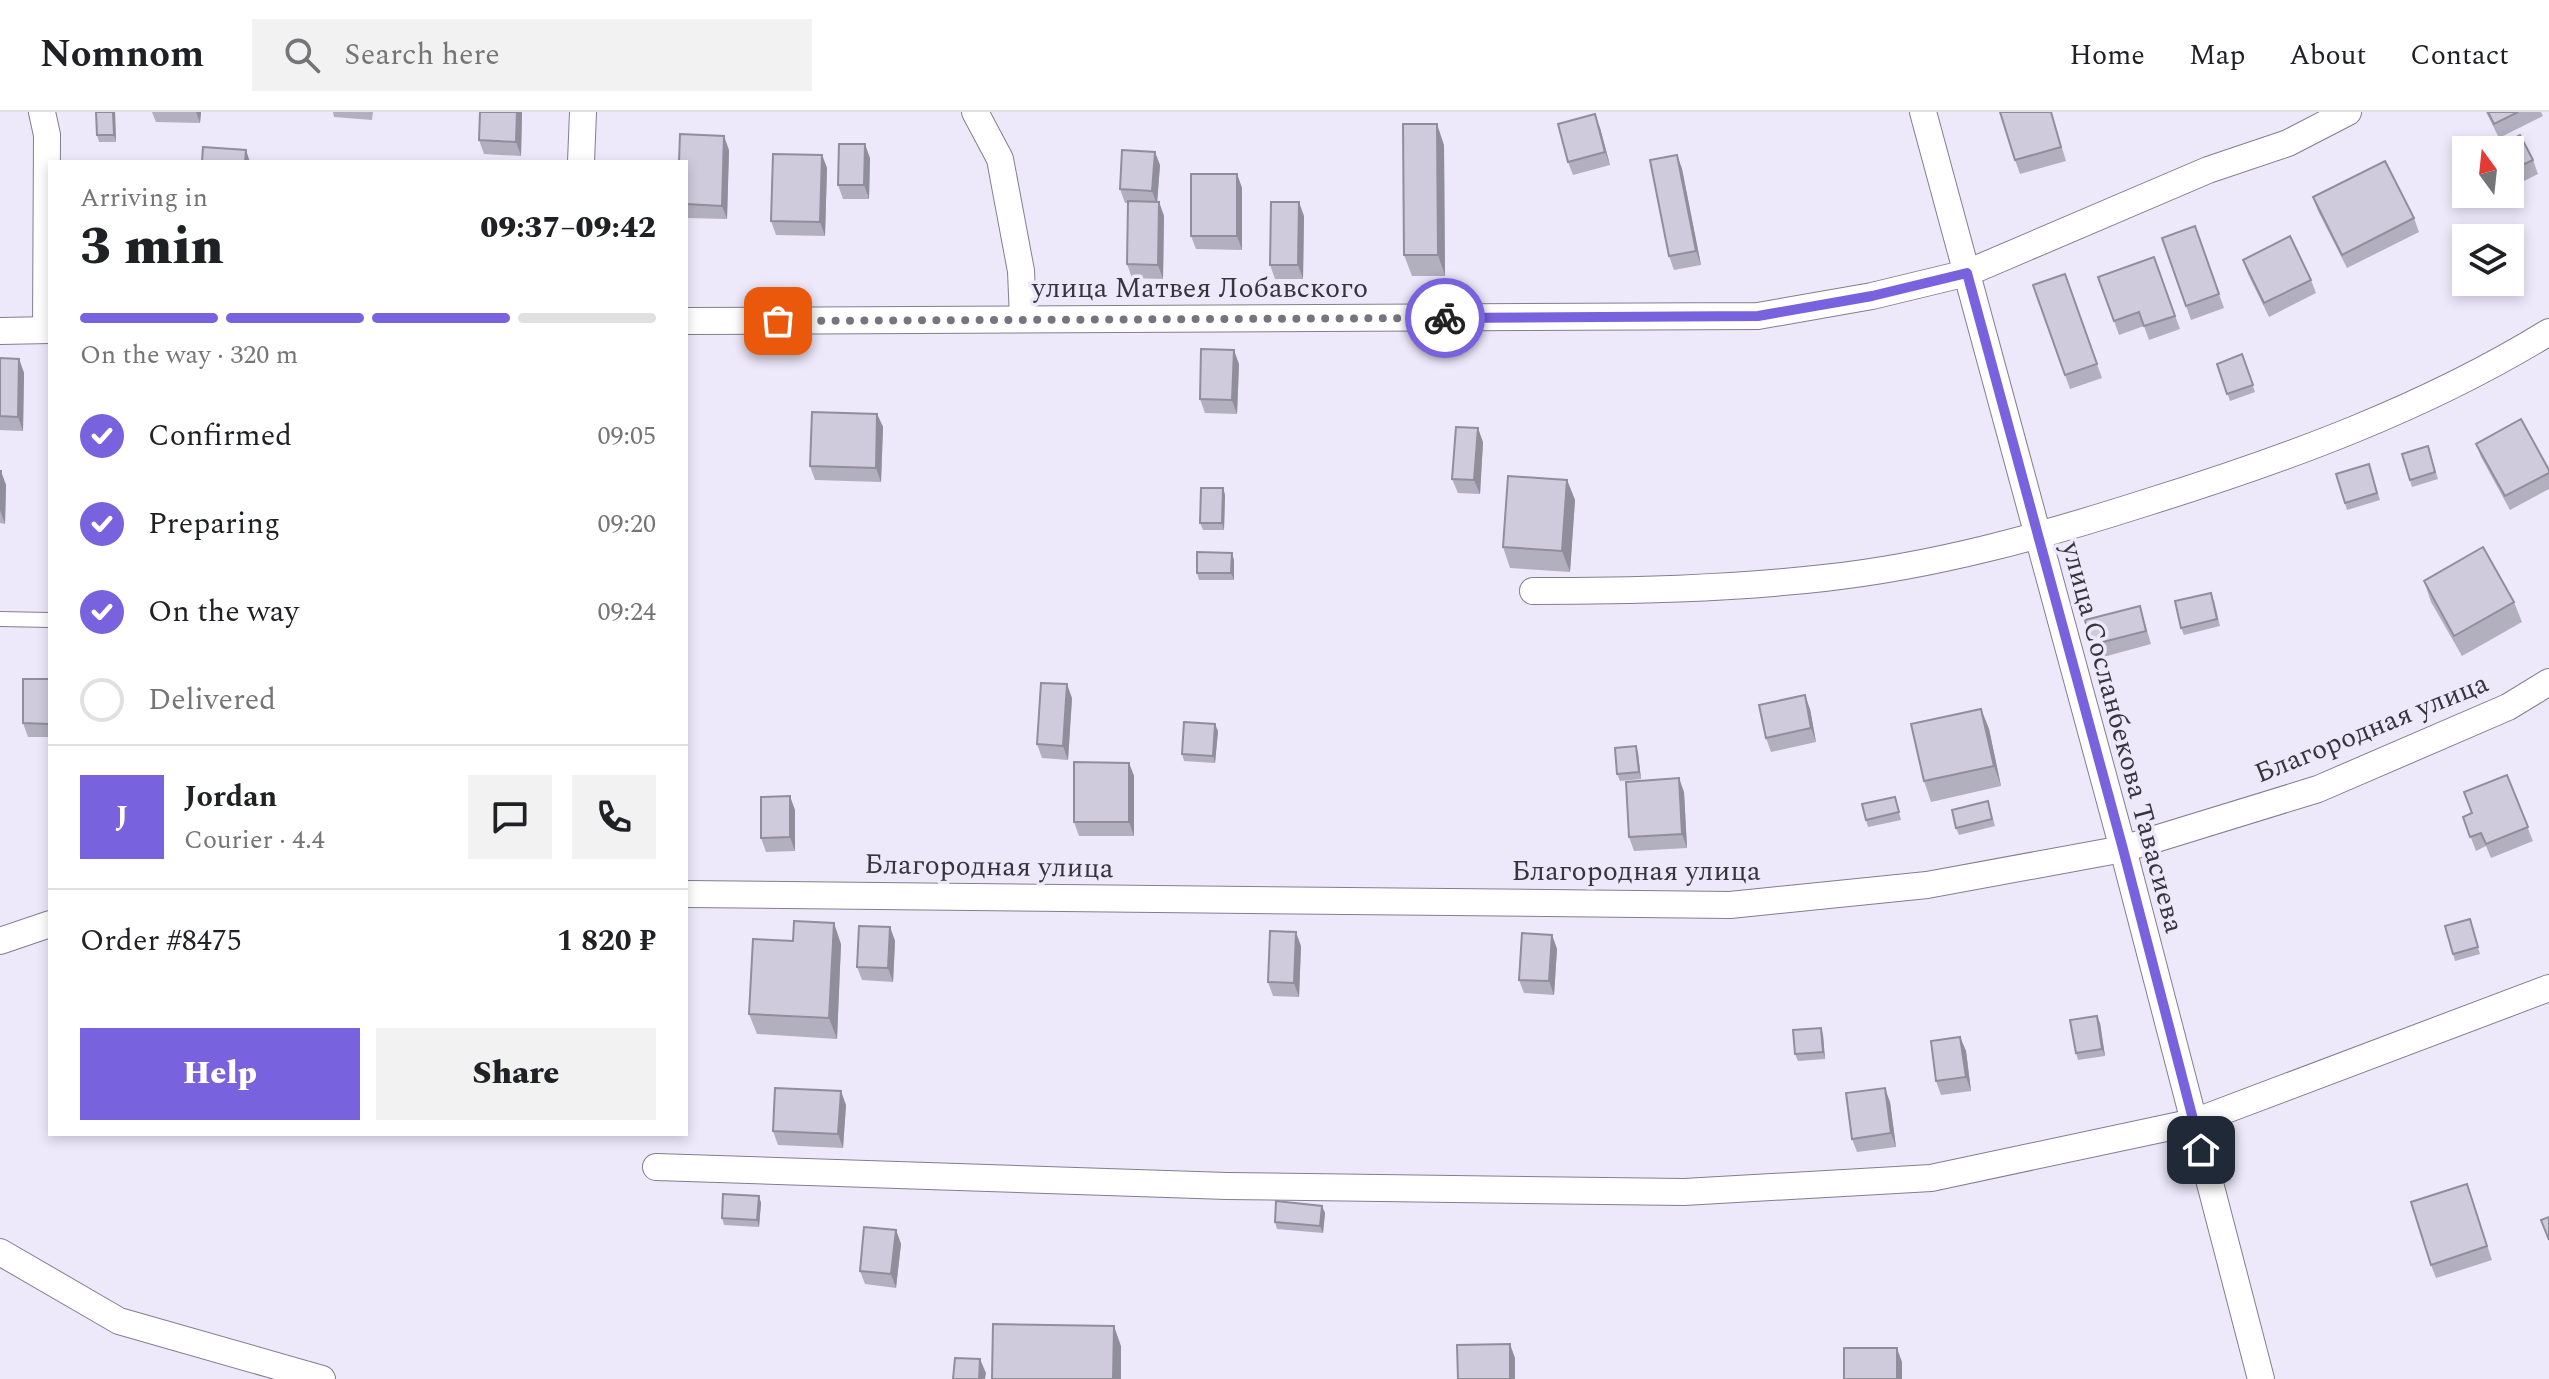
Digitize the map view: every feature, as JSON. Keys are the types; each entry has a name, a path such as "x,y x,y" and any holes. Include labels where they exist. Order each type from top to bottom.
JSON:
{"street":[{"path":"0,331 48,330 47,135 42,112"},
{"path":"581,160 583,112"},
{"path":"975,112 1000,159 1021,271 1023,319"},
{"name":"улица Сосланбекова Тавасиева","path":"1923,112 2123,849 2261,1379"},
{"name":"улица Матвея Лобавского","path":"688,321 1758,316 1872,296 1967,273 2208,170 2288,143 2348,112"},
{"path":"1533,591 1653,591 1825,578 1922,563 2037,537 2209,483 2336,437 2465,378 2549,332"},
{"name":"Благородная улица","path":"688,894 1730,905 1927,885 2123,849 2318,789 2508,707 2549,682"},
{"path":"0,941 48,925"},
{"path":"656,1167 1243,1186 1684,1192 1931,1178 2194,1122 2549,988"},
{"path":"0,1252 119,1321 322,1379"}],"lane":[{"path":"0,619 48,620"}],"building":[{"path":"96,112 113,112 114,135 97,135"},
{"path":"480,112 517,112 516,142 479,140"},
{"path":"2000,112 2051,112 2061,147 2015,160"},
{"path":"2488,112 2518,112 2494,124"},
{"path":"1595,114 1605,152 1568,162 1558,124"},
{"path":"1403,124 1437,124 1438,255 1404,255"},
{"path":"680,134 724,136 722,206 688,204 688,160 679,160"},
{"path":"2524,143 2533,160 2524,164"},
{"path":"839,144 865,144 864,185 838,185"},
{"path":"203,147 246,150 245,160 202,160"},
{"path":"1122,150 1155,152 1152,191 1120,189"},
{"path":"773,154 822,155 820,222 771,221"},
{"path":"1677,155 1696,251 1669,256 1650,160"},
{"path":"2385,161 2414,218 2342,255 2313,197"},
{"path":"1191,174 1237,174 1237,236 1191,236"},
{"path":"1128,201 1159,202 1158,265 1127,264"},
{"path":"1271,202 1299,202 1298,265 1270,265"},
{"path":"2195,226 2219,294 2186,306 2162,238"},
{"path":"2290,236 2311,280 2264,303 2243,260"},
{"path":"2154,257 2175,316 2144,326 2139,312 2114,321 2098,277"},
{"path":"2065,274 2097,364 2065,375 2033,285"},
{"path":"1201,349 1234,350 1232,400 1200,399"},
{"path":"2242,354 2253,385 2227,394 2217,364"},
{"path":"0,358 19,359 18,417 0,416"},
{"path":"812,412 877,414 876,468 810,466"},
{"path":"2521,419 2549,473 2505,496 2476,444"},
{"path":"1456,427 1478,428 1474,480 1452,479"},
{"path":"2428,446 2435,472 2410,480 2402,454"},
{"path":"2369,464 2377,493 2345,503 2336,474"},
{"path":"1508,476 1567,480 1562,551 1503,547"},
{"path":"1201,488 1223,488 1222,523 1200,523"},
{"path":"2483,547 2514,602 2454,636 2424,581"},
{"path":"1197,552 1232,553 1231,573 1197,573"},
{"path":"2211,593 2217,619 2181,628 2175,601"},
{"path":"2140,606 2146,631 2091,645 2085,620"},
{"path":"23,679 48,679 48,724 23,723"},
{"path":"1041,683 1067,684 1063,746 1037,744"},
{"path":"1805,695 1811,728 1766,738 1759,705"},
{"path":"1981,709 1994,766 1924,781 1911,724"},
{"path":"1184,722 1215,724 1213,756 1182,754"},
{"path":"1636,746 1639,772 1617,774 1615,748"},
{"path":"1074,762 1129,763 1129,822 1074,822"},
{"path":"2507,775 2528,827 2486,844 2481,833 2470,837 2463,817 2472,813 2464,792"},
{"path":"1679,778 1682,834 1629,837 1626,782"},
{"path":"790,796 790,837 761,838 761,797"},
{"path":"1895,797 1899,812 1866,820 1862,804"},
{"path":"1988,801 1992,819 1956,828 1952,810"},
{"path":"2470,919 2478,947 2453,954 2445,926"},
{"path":"794,921 834,923 829,1018 749,1014 753,939 793,941"},
{"path":"859,926 890,927 888,968 857,967"},
{"path":"1270,931 1296,932 1294,983 1268,982"},
{"path":"1522,933 1552,935 1549,981 1519,980"},
{"path":"2097,1016 2102,1049 2076,1053 2070,1020"},
{"path":"1821,1028 1823,1052 1795,1054 1793,1030"},
{"path":"1960,1037 1966,1077 1936,1081 1931,1041"},
{"path":"775,1088 841,1091 838,1134 773,1131"},
{"path":"1885,1088 1891,1133 1852,1139 1846,1093"},
{"path":"2467,1184 2487,1246 2431,1265 2411,1202"},
{"path":"723,1194 759,1196 757,1220 722,1218"},
{"path":"1276,1201 1322,1206 1320,1226 1275,1222"},
{"path":"2549,1217 2549,1240 2541,1220"},
{"path":"864,1227 896,1230 891,1274 860,1271"},
{"path":"993,1324 1114,1326 1113,1379 992,1379"},
{"path":"1510,1344 1510,1379 1458,1379 1457,1345"},
{"path":"1844,1348 1897,1348 1897,1379 1844,1379"},
{"path":"955,1358 980,1359 979,1379 953,1379"}],"way so far":[{"path":"778,321 1445,318"}],"route":[{"path":"1445,318 1758,316 1872,296 1967,273 2201,1150"}]}
